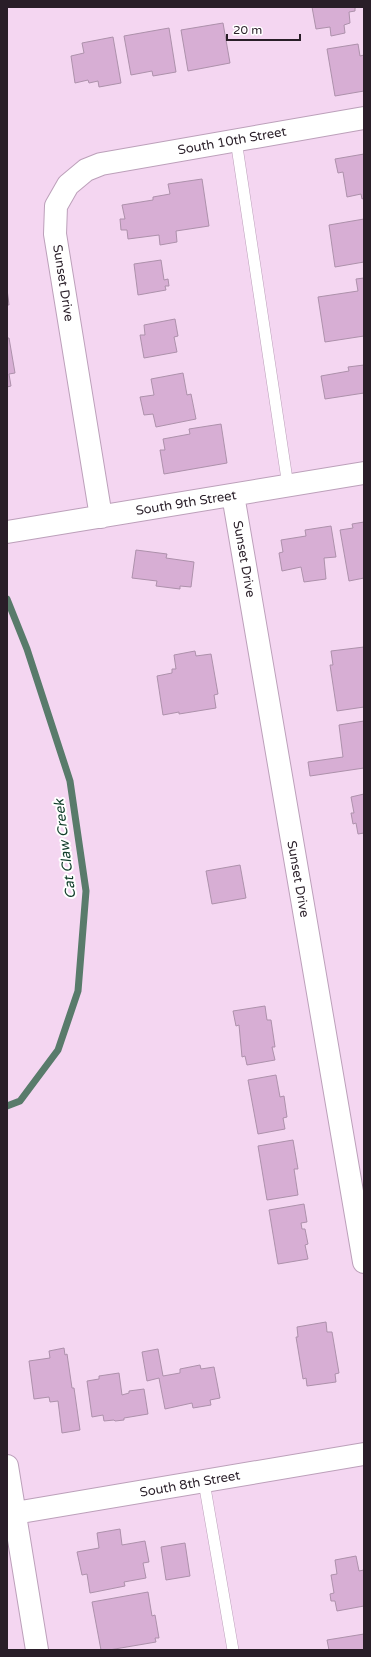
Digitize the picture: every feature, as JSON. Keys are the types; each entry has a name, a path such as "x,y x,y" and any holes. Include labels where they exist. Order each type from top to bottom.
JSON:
{"street":[{"name":"South 10th Street","path":"101,164 364,118"},
{"name":"Sunset Drive","path":"101,164 86,170 68,185 56,206 55,234 101,516"},
{"name":"South 9th Street","path":"7,532 364,473"},
{"name":"Sunset Drive","path":"233,495 364,1262"},
{"name":"South 8th Street","path":"15,1513 364,1454"},
{"path":"7,1466 37,1650"}],"lane":[{"path":"236,140 288,486"},
{"path":"204,1482 233,1650"}],"building":[{"path":"312,7 357,7 355,8 355,11 349,12 350,23 344,25 345,33 331,36 330,27 316,29"},
{"path":"223,23 230,63 188,71 181,30"},
{"path":"169,28 176,72 153,76 152,71 131,75 124,36"},
{"path":"113,37 121,83 99,87 98,81 89,83 88,80 75,83 71,56 84,53 82,43"},
{"path":"358,44 360,56 364,55 364,91 335,96 327,49"},
{"path":"364,154 364,198 362,199 361,194 347,197 343,172 338,173 335,159"},
{"path":"202,179 209,226 176,231 177,242 160,245 159,235 128,239 127,230 121,230 120,219 125,219 122,205 153,200 153,197 170,194 168,184"},
{"path":"364,219 364,262 335,267 329,225"},
{"path":"161,260 164,280 168,279 169,286 165,286 166,290 138,295 134,264"},
{"path":"364,278 364,336 325,342 318,297 358,291 356,279"},
{"path":"7,289 9,305 7,305"},
{"path":"175,319 178,336 174,337 177,352 144,358 140,335 145,335 144,325"},
{"path":"7,338 9,338 15,373 9,374 11,386 7,387"},
{"path":"364,365 364,393 325,399 321,376 349,371 348,367"},
{"path":"183,373 187,395 191,394 196,419 156,427 153,414 144,415 140,397 154,395 151,379"},
{"path":"221,424 227,463 164,474 160,450 165,450 163,439 190,434 189,429"},
{"path":"364,522 364,578 349,581 340,530 353,528 352,524"},
{"path":"331,526 336,557 324,558 326,579 304,582 301,567 282,571 279,553 283,552 281,540 306,536 305,530"},
{"path":"136,550 167,554 166,558 194,562 191,587 180,586 180,589 156,586 157,581 132,578"},
{"path":"364,647 364,707 337,711 330,665 333,665 331,651"},
{"path":"195,651 196,656 211,654 218,694 214,695 216,708 163,715 157,676 172,673 172,669 176,669 174,655"},
{"path":"364,721 364,768 310,776 308,762 343,757 339,725"},
{"path":"364,794 364,833 358,834 356,823 353,824 351,813 354,813 351,797"},
{"path":"240,865 246,898 212,904 206,871"},
{"path":"265,1006 267,1020 271,1020 275,1047 272,1047 275,1060 247,1065 245,1056 242,1057 239,1025 236,1026 233,1011"},
{"path":"276,1075 280,1097 284,1096 287,1117 283,1118 285,1129 258,1134 248,1080"},
{"path":"293,1140 298,1169 294,1169 298,1195 267,1200 258,1146"},
{"path":"304,1204 307,1222 301,1223 302,1229 305,1229 308,1244 305,1245 308,1259 278,1264 269,1210"},
{"path":"326,1322 327,1332 332,1332 339,1373 335,1374 336,1382 307,1386 306,1378 303,1379 296,1337 298,1337 297,1327"},
{"path":"64,1348 65,1355 67,1354 72,1388 74,1388 80,1430 62,1433 58,1401 50,1402 49,1397 34,1399 29,1361 50,1358 49,1351"},
{"path":"158,1349 163,1376 180,1373 180,1369 200,1365 201,1369 214,1367 220,1398 210,1400 211,1405 193,1408 192,1403 165,1409 159,1378 147,1381 142,1352"},
{"path":"119,1373 122,1395 129,1393 129,1391 144,1389 148,1414 115,1421 104,1421 103,1415 92,1417 87,1381 99,1379 99,1376"},
{"path":"120,1529 122,1545 145,1541 149,1562 143,1563 146,1578 124,1582 125,1586 90,1593 87,1574 82,1575 77,1552 99,1548 97,1533"},
{"path":"185,1543 190,1576 166,1580 161,1547"},
{"path":"356,1556 359,1571 364,1570 364,1606 337,1611 335,1601 331,1601 330,1594 334,1593 331,1575 337,1574 335,1560"},
{"path":"148,1592 152,1616 155,1615 159,1638 155,1638 156,1642 101,1650 92,1602"},
{"path":"364,1634 364,1650 329,1650 327,1640"}],"waterway":[{"name":"Cat Claw Creek","path":"7,599 27,649 70,781 86,891 78,991 58,1050 20,1101 7,1106"}]}
